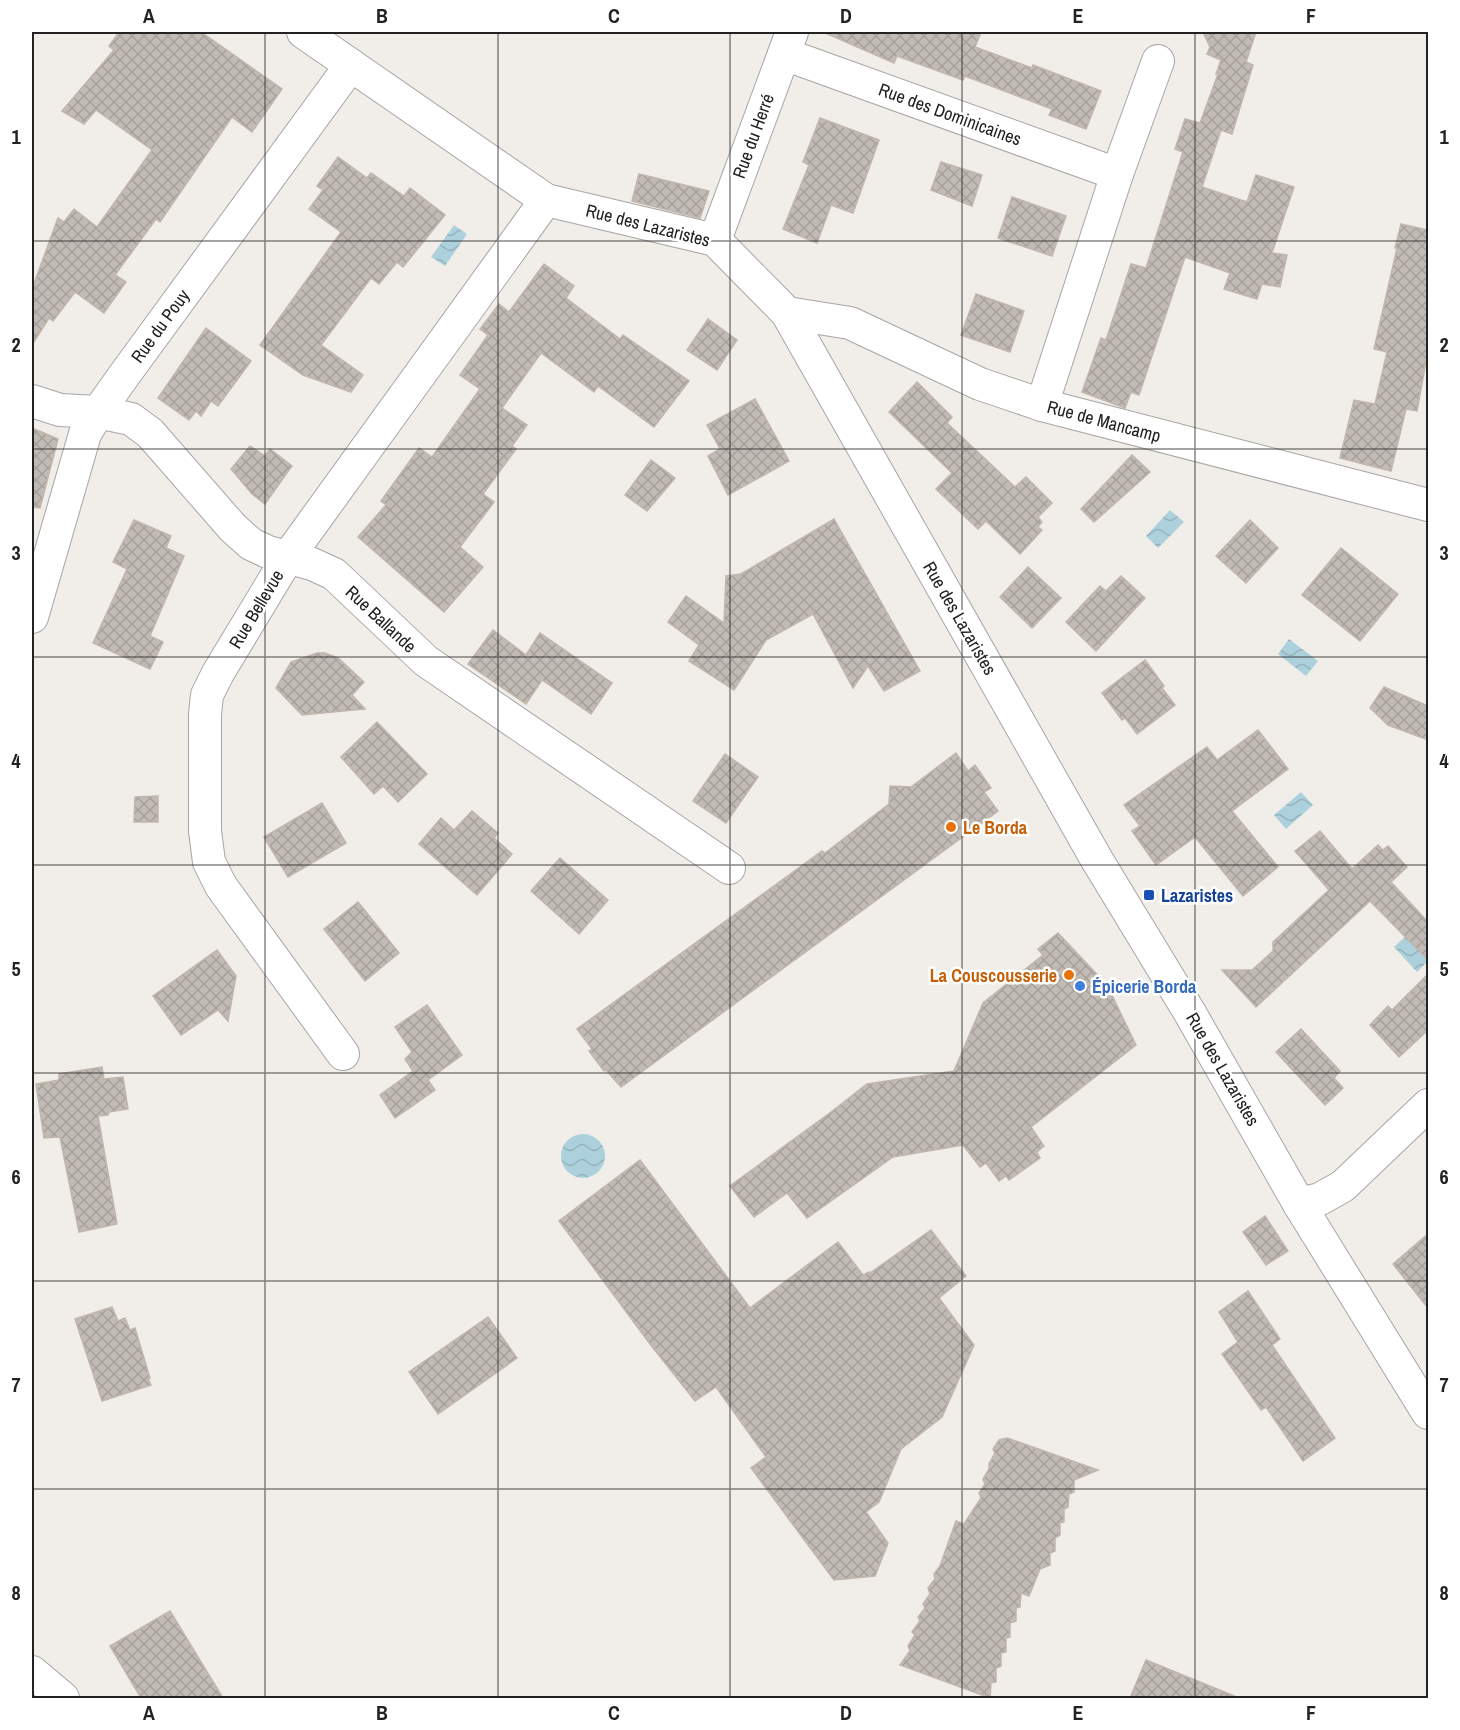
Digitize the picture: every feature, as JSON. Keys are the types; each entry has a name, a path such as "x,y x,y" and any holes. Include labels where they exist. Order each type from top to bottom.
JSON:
{"street":[{"name":"Rue des Lazaristes","path":"303,32 546,200 715,240 787,314 1097,860 1196,1023 1299,1204 1428,1413"},
{"name":"Rue des Dominicaines","path":"788,43 1117,174"},
{"name":"Rue du Herré","path":"715,240 788,43"},
{"path":"1042,405 1117,174 1158,61"},
{"name":"Rue du Pouy","path":"32,617 85,434 98,412 351,65"},
{"name":"Rue Bellevue","path":"343,1054 221,886 209,862 205,831 207,695 288,557 546,200"},
{"name":"Rue de Mancamp","path":"787,314 850,323 980,384 1042,405 1428,505"},
{"name":"Rue Ballande","path":"32,401 60,410 98,412 131,419 150,433 233,528 252,544 268,552 312,564 334,574 426,661 729,868"},
{"path":"1299,1204 1320,1199 1343,1186 1428,1104"},
{"path":"32,1672 63,1698"}],"water":[{"path":"454,225 467,234 445,266 431,257"},
{"path":"1170,510 1184,522 1158,548 1146,536"},
{"path":"1289,639 1318,661 1306,676 1278,654"},
{"path":"1301,792 1313,805 1286,829 1274,815"},
{"path":"1406,936 1428,961 1417,972 1394,947"},
{"path":"583,1134 598,1141 605,1156 598,1171 583,1178 568,1171 561,1156 568,1141"}],"building":[{"path":"119,32 201,32 282,89 252,132 232,117 160,222 156,219 115,275 126,282 104,313 75,292 53,321 49,318 32,345 32,289 58,218 64,222 74,209 97,227 152,150 96,110 84,124 62,111 114,50 109,46"},
{"path":"823,32 981,32 975,47 1032,68 1033,65 1101,91 1086,129 1049,115 1052,109 965,76 963,80 897,56 894,63"},
{"path":"1203,32 1256,32 1246,62 1253,65 1232,134 1221,130 1202,187 1247,202 1256,175 1294,187 1272,253 1287,255 1280,287 1262,284 1257,299 1224,289 1230,273 1185,257 1139,395 1131,392 1125,408 1082,392 1101,338 1106,340 1131,264 1146,268 1183,152 1175,149 1185,119 1200,123 1218,74 1216,74 1221,60 1207,54 1210,47"},
{"path":"820,118 879,140 853,213 831,205 817,243 783,229 809,165 803,162"},
{"path":"338,157 367,178 371,173 404,196 410,188 445,215 403,267 397,262 379,284 371,278 321,345 363,375 351,392 303,375 260,345 341,232 309,209 323,190 317,186"},
{"path":"941,162 982,175 972,206 931,190"},
{"path":"639,174 709,191 700,218 632,201"},
{"path":"1012,197 1066,216 1052,256 998,238"},
{"path":"1401,224 1428,230 1428,351 1417,411 1406,409 1391,471 1340,458 1354,400 1375,404 1387,352 1374,349"},
{"path":"544,264 574,286 566,298 620,339 623,335 689,381 654,427 598,386 594,392 541,353 502,408 527,425 512,446 516,449 483,494 494,502 460,547 483,567 444,612 358,537 386,505 381,501 419,448 432,457 480,389 460,375 488,335 480,329 499,304 509,312"},
{"path":"976,294 1024,311 1010,352 961,335"},
{"path":"708,319 737,340 717,370 687,350"},
{"path":"206,328 251,361 218,406 211,401 201,416 196,411 189,420 158,398"},
{"path":"917,382 952,417 947,423 1015,487 1026,477 1052,503 1038,517 1042,522 1038,527 1042,530 1020,554 986,521 978,529 936,489 952,473 889,412"},
{"path":"755,399 789,461 728,495 708,456 720,449 707,425"},
{"path":"32,428 58,439 40,508 32,507"},
{"path":"250,446 265,456 270,449 292,466 265,504 252,494 231,469"},
{"path":"1132,455 1150,472 1094,522 1081,509"},
{"path":"651,460 675,478 647,511 625,495"},
{"path":"834,519 920,671 884,691 868,666 853,688 813,614 766,640 734,690 689,661 699,645 668,622 686,596 724,623 726,576 741,574"},
{"path":"134,520 171,536 166,548 184,556 150,636 163,642 150,669 93,643 127,569 113,562"},
{"path":"1250,520 1278,548 1246,583 1216,556"},
{"path":"1341,548 1398,594 1360,641 1302,595"},
{"path":"1028,567 1061,598 1032,628 1000,597"},
{"path":"1121,576 1145,598 1096,651 1066,622 1100,586 1106,591"},
{"path":"493,630 526,655 540,633 612,683 591,714 542,680 526,704 468,664"},
{"path":"317,653 325,653 338,658 364,682 352,695 365,709 302,715 276,688 291,662"},
{"path":"1145,660 1175,705 1137,734 1125,718 1122,720 1102,693"},
{"path":"1384,687 1428,706 1428,740 1388,725 1370,708"},
{"path":"377,722 427,774 398,802 383,786 374,794 341,757"},
{"path":"1258,730 1288,769 1232,811 1278,867 1243,896 1195,837 1156,865 1132,831 1140,826 1124,805 1207,747 1217,760"},
{"path":"956,753 968,771 975,765 991,788 984,792 998,811 621,1087 606,1070 604,1071 589,1051 592,1049 577,1029 822,851 825,853 889,804 890,786 911,787"},
{"path":"725,754 758,777 726,823 693,801"},
{"path":"158,796 158,822 134,822 135,797"},
{"path":"322,803 346,843 288,877 264,837"},
{"path":"472,811 498,833 494,838 512,854 477,895 419,844 441,818 454,830"},
{"path":"1320,831 1352,869 1378,845 1383,850 1388,846 1407,867 1391,882 1428,922 1428,960 1370,901 1256,1007 1222,970 1252,970 1273,951 1273,942 1329,890 1295,851"},
{"path":"560,858 608,900 579,934 531,891"},
{"path":"358,902 399,953 365,981 324,929"},
{"path":"1058,933 1107,985 1136,1045 1031,1127 1044,1146 1037,1152 1040,1158 1009,1180 1006,1176 999,1181 986,1163 980,1167 963,1145 893,1157 807,1218 787,1193 754,1217 730,1186 867,1084 954,1071 983,1003 1043,955 1038,949"},
{"path":"217,950 236,976 228,1021 218,1010 181,1035 153,996"},
{"path":"1428,974 1428,1030 1399,1057 1370,1025 1388,1006 1392,1010"},
{"path":"427,1005 462,1055 428,1080 435,1090 395,1118 380,1095 413,1071 405,1059 412,1052 395,1027"},
{"path":"1301,1029 1340,1071 1334,1078 1343,1088 1325,1105 1276,1052"},
{"path":"102,1067 104,1079 123,1077 128,1109 98,1116 117,1224 79,1232 60,1137 44,1138 36,1084 59,1080 59,1074"},
{"path":"640,1160 750,1308 838,1242 863,1275 870,1273 931,1230 966,1276 939,1298 974,1345 942,1417 901,1449 879,1502 866,1512 888,1543 875,1576 834,1580 751,1468 766,1457 716,1387 695,1401 559,1221"},
{"path":"1265,1216 1288,1251 1266,1265 1243,1232"},
{"path":"1428,1234 1428,1308 1393,1264"},
{"path":"1248,1291 1280,1339 1272,1345 1335,1438 1303,1461 1266,1407 1261,1410 1222,1354 1238,1342 1219,1312"},
{"path":"112,1307 118,1321 125,1318 130,1330 135,1328 151,1385 102,1401 75,1319"},
{"path":"488,1317 517,1358 438,1414 409,1372"},
{"path":"1007,1438 1098,1470 1074,1480 1074,1492 1069,1494 1068,1507 1064,1509 1064,1522 1060,1523 1060,1535 1055,1538 1055,1551 1050,1553 1050,1565 1040,1569 1029,1596 1021,1593 1020,1607 1016,1608 1016,1621 1010,1623 1010,1637 1006,1638 1006,1652 1001,1653 1001,1666 996,1668 996,1682 991,1683 990,1698 900,1665 910,1651 908,1646 915,1635 912,1632 920,1621 918,1617 925,1608 923,1604 930,1594 928,1588 935,1579 934,1574 940,1566 956,1521 964,1524 981,1498 979,1493 985,1484 983,1479 995,1453 993,1449 999,1440"},
{"path":"170,1611 223,1698 141,1698 110,1646"},
{"path":"1146,1660 1239,1698 1130,1698"}],"place":[{"name":"Le Borda","path":"951,827"},
{"name":"Lazaristes","path":"1149,895"},
{"name":"La Couscousserie","path":"1069,975"},
{"name":"Épicerie Borda","path":"1080,986"}]}
